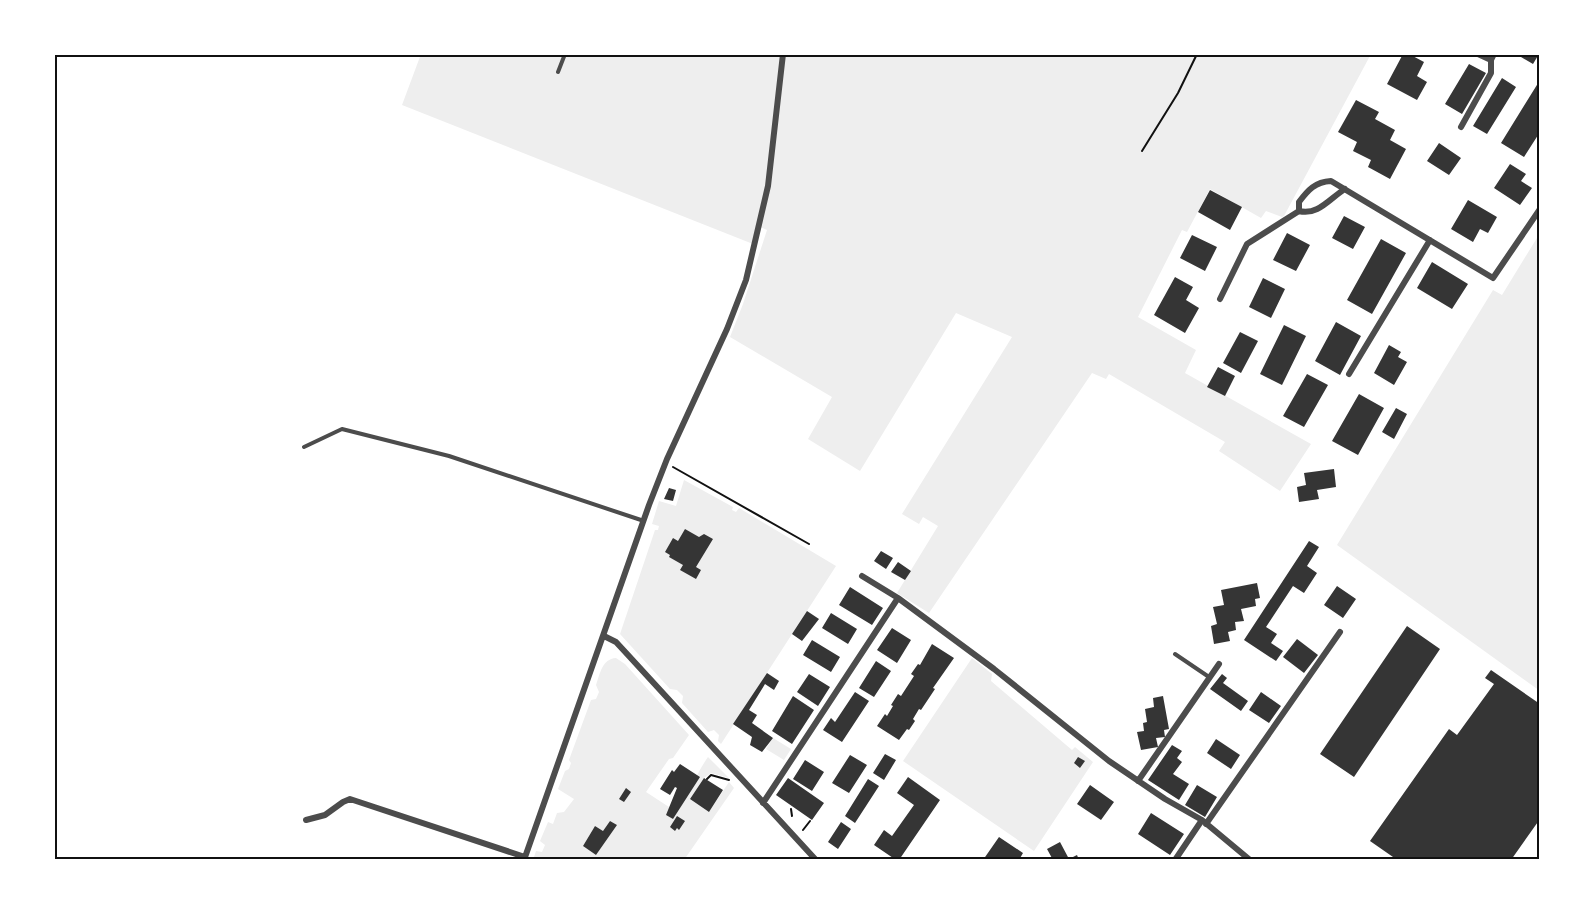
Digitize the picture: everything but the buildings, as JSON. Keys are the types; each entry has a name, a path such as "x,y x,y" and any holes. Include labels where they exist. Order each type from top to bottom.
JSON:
{"street":[{"path":"306,820 325,815 350,799 525,859 644,520 666,463 746,280 768,186 783,54"},
{"path":"1461,127 1491,73 1492,57 1478,54"},
{"path":"1299,211 1299,202 1312,186 1330,181 1493,278 1540,209"},
{"path":"1220,299 1247,244 1299,211 1307,213 1321,208 1345,189"},
{"path":"1349,374 1430,240"},
{"path":"862,576 898,598 994,669 1109,761 1204,822 1250,860"},
{"path":"763,803 898,598"},
{"path":"1175,860 1340,632"},
{"path":"604,636 616,642 816,860"},
{"path":"1138,781 1219,664"}],"lane":[{"path":"558,72 565,54"},
{"path":"304,447 342,429 449,456 644,520"},
{"path":"1175,654 1210,677"}],"path":[{"path":"1142,151 1178,93 1197,54"},
{"path":"666,463 809,544"},
{"path":"707,779 711,775 729,780"},
{"path":"791,808 792,816"},
{"path":"803,830 810,821"}],"shaded area":[{"path":"421,54 1371,54 1284,216 1266,211 1261,218 1210,189 1187,232 1182,230 1138,317 1196,350 1185,373 1311,444 1280,491 1219,451 1225,442 1109,374 1106,379 1092,373 929,613 897,593 938,526 923,517 919,524 902,514 1012,337 956,313 860,471 808,439 832,397 730,337 767,230 758,226 753,244 402,105"},
{"path":"1540,233 1540,691 1337,545 1493,290 1502,295"},
{"path":"684,480 733,507 732,510 736,512 739,508 836,566 721,744 718,741 719,735 714,730 708,732 682,703 683,696 677,690 670,689 620,634 655,530 658,530 659,526 652,524 659,501 676,506"},
{"path":"616,658 625,664 689,735 646,792 669,807 666,815 673,819 708,757 729,778 711,773 704,778 690,799 709,812 729,782 734,788 684,860 533,860 536,851 542,852 545,845 540,841 548,822 553,824 557,813 564,812 574,799 558,789 565,771 569,769 571,763 569,760 591,700 596,699 599,692 596,685 600,672 611,659","holes":["610,821 617,825 596,855 583,846 595,826 603,831"]},
{"path":"972,658 992,674 991,681 1072,750 1075,747 1093,762 1034,851 903,761"},
{"path":"773,738 791,749 784,760 766,749"}]}
